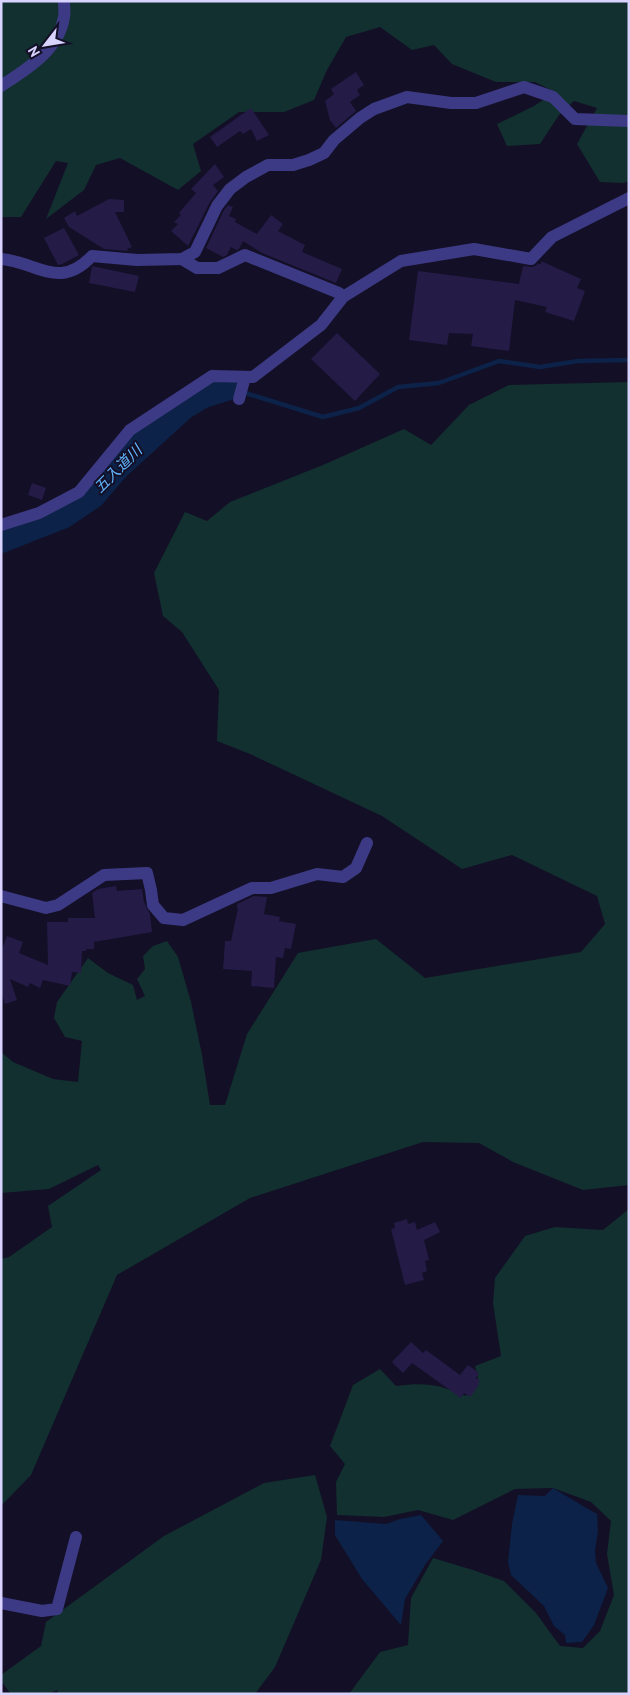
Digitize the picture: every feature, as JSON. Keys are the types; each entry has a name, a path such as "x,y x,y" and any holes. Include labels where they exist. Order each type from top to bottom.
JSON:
{"street":[{"path":"1,86 33,66 56,40 65,17 64,1"},
{"path":"1,259 53,274 72,271 82,266 92,256 137,260 182,259 195,252 217,206 230,189 246,177 268,165 293,165 324,153 334,140 360,118 374,109 407,97 451,103 476,103 524,87 553,97 575,118 629,121"},
{"path":"1,525 39,513 80,492 130,430 212,376 253,377 320,325 343,297 401,261 474,248 531,259 552,236 629,198"},
{"path":"182,259 197,268 218,268 245,255 339,293 343,297"},
{"path":"239,399 244,377"},
{"path":"1,896 46,908 58,905 104,875 147,873 153,906 164,918 184,920 252,888 271,888 316,874 343,877 356,868 367,843"},
{"path":"1,1603 42,1611 57,1609 76,1537"}],"green space":[{"path":"1,1 629,1 629,181 624,183 600,182 577,144 597,108 574,101 559,115 540,144 507,146 497,124 534,106 555,92 535,82 496,82 452,64 434,45 412,50 380,27 346,37 327,70 314,100 284,112 239,112 193,144 201,171 178,190 120,158 96,165 84,190 46,219 68,163 56,161 21,217 1,217"},
{"path":"629,382 629,1185 583,1190 513,1162 479,1143 423,1142 250,1198 117,1275 31,1475 1,1506 1,1259 9,1257 52,1227 48,1206 101,1170 98,1165 49,1189 1,1193 1,1052 13,1062 53,1079 78,1082 82,1041 65,1037 54,1018 57,1002 88,958 108,973 133,985 137,1000 145,996 137,979 145,969 143,956 153,946 167,941 178,957 191,1002 210,1105 225,1105 247,1034 298,953 376,939 425,978 581,952 605,924 597,896 512,855 462,869 382,816 250,754 217,741 219,690 182,632 163,616 154,573 185,512 207,521 230,502 323,465 404,429 431,445 469,405 509,385"},
{"path":"629,1209 629,1694 349,1694 380,1652 408,1645 411,1598 433,1558 504,1581 536,1613 560,1646 583,1648 600,1631 614,1595 607,1554 611,1521 591,1502 553,1488 515,1489 453,1520 418,1510 384,1517 337,1515 336,1482 345,1464 330,1446 353,1385 380,1369 396,1386 432,1385 466,1396 478,1378 475,1366 501,1356 493,1303 495,1278 525,1236 555,1227 603,1230"},
{"path":"315,1475 327,1517 321,1560 275,1667 255,1694 57,1694 58,1690 47,1694 11,1694 1,1681 1,1675 41,1646 46,1622 164,1536 264,1483"}],"water":[{"path":"553,1488 597,1514 596,1563 608,1588 594,1625 582,1642 566,1643 565,1635 554,1626 544,1606 511,1575 508,1562 512,1524 518,1495 545,1496"},
{"path":"421,1515 443,1541 425,1565 405,1599 401,1625 362,1579 335,1535 335,1520 386,1524"}],"building":[{"path":"356,72 364,85 357,90 360,95 350,102 356,111 336,128 330,120 325,101 334,94 331,89"},
{"path":"251,108 269,135 257,141 251,129 243,134 240,131 217,147 210,137"},
{"path":"215,164 224,177 213,185 218,191 210,202 188,246 171,231 178,224 174,222 181,215 179,213 196,193 191,189"},
{"path":"109,199 124,200 124,212 115,212 132,247 127,249 128,251 104,249 69,227 64,218 75,211 77,216"},
{"path":"228,205 233,207 229,216 236,219 235,222 257,234 271,215 283,224 278,231 305,245 302,252 342,269 336,283 262,253 243,241 239,249 231,247 227,255 223,257 206,248"},
{"path":"64,228 79,255 58,265 44,238"},
{"path":"541,261 581,279 577,288 585,291 574,321 545,312 547,307 515,300 509,351 471,346 473,334 449,333 447,345 409,340 418,271 519,284 523,266 533,267 541,264"},
{"path":"92,266 139,276 135,292 89,283"},
{"path":"337,333 380,374 355,401 311,359"},
{"path":"32,483 46,488 42,500 28,495"},
{"path":"116,886 117,891 142,889 144,902 150,914 152,932 94,942 94,949 82,951 81,973 72,972 70,986 43,980 40,988 30,983 28,987 10,979 17,1000 5,1004 1,992 1,951 7,936 23,942 19,953 48,965 47,922 68,922 68,918 95,918 92,893 98,889"},
{"path":"254,896 267,897 264,914 280,917 279,921 296,924 291,949 285,948 283,958 276,957 274,988 251,986 252,971 223,969 225,941 231,941 238,908 237,904"},
{"path":"407,1219 408,1224 415,1222 417,1230 435,1222 440,1232 424,1240 429,1260 425,1261 427,1271 422,1273 424,1280 405,1285 391,1229 395,1228 394,1223"},
{"path":"411,1342 423,1353 426,1350 460,1375 468,1365 479,1373 476,1378 480,1381 479,1385 470,1397 464,1393 461,1398 412,1363 403,1373 392,1362"}],"waterway":[{"path":"226,387 323,417 359,408 398,387 439,383 499,361 540,367 578,361 629,360"},
{"name":"五入道川","path":"1,539 62,515 92,495 116,467 183,406 201,395 226,387"}]}
